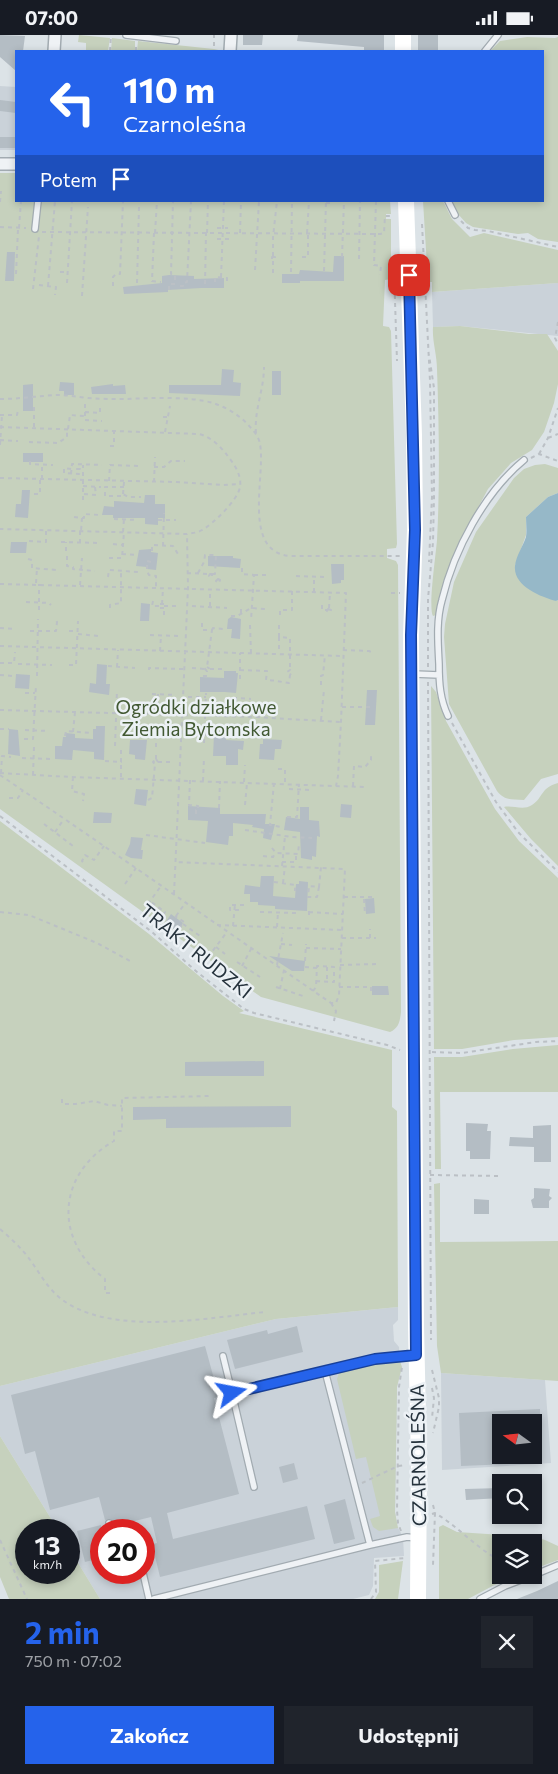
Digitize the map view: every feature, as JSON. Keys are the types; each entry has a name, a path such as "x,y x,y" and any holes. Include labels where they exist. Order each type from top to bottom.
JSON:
{"street":[{"path":"54,50 55,35"},
{"path":"230,50 231,35"},
{"path":"403,35 403,50"},
{"path":"0,164 15,164"},
{"name":"CZARNOLEŚNA","path":"406,202 412,340 414,556 420,674 423,1175 416,1355 413,1538 418,1599"}],"lane":[{"path":"126,35 176,41"},
{"path":"486,50 498,35"},
{"path":"38,202 38,231"},
{"path":"448,202 455,215"},
{"path":"448,716 442,703 439,675 438,630 441,601 450,573 464,541 491,495 524,460"},
{"path":"420,674 439,675"},
{"path":"232,1393 375,1359 416,1355"},
{"path":"223,1356 254,1487"},
{"path":"325,1371 370,1545"},
{"path":"154,1599 370,1545 413,1538"},
{"path":"542,1572 558,1565"},
{"path":"146,1584 149,1599"},
{"path":"480,1599 510,1584"}],"path":[{"path":"110,50 111,35"},
{"path":"214,35 214,46"},
{"path":"0,202 1,191"},
{"path":"16,274 21,202"},
{"path":"48,286 55,202"},
{"path":"67,283 72,202"},
{"path":"113,285 113,277 116,274 120,274 123,202"},
{"path":"156,202 152,281 161,282"},
{"path":"169,289 169,284 175,285 175,275 171,274 173,202"},
{"path":"180,286 183,286 183,283 187,283 191,202"},
{"path":"205,284 208,202"},
{"path":"221,277 224,202"},
{"path":"240,233 241,202"},
{"path":"255,270 259,202"},
{"path":"273,273 273,260 275,258 273,256 273,233 277,202"},
{"path":"291,272 292,202"},
{"path":"302,257 308,257 309,202"},
{"path":"324,271 326,202 332,203"},
{"path":"342,257 344,202"},
{"path":"358,259 360,202"},
{"path":"376,202 374,265 381,266 380,275"},
{"path":"82,297 88,207"},
{"path":"137,283 139,207"},
{"path":"455,215 468,228 558,247"},
{"path":"0,227 18,227 52,233 374,234 384,233 384,216 393,216"},
{"path":"412,340 409,275 422,222"},
{"path":"217,227 228,229"},
{"path":"33,289 38,231"},
{"path":"217,239 229,239"},
{"path":"201,245 206,245"},
{"path":"166,259 172,259"},
{"path":"60,272 68,272"},
{"path":"409,275 412,340"},
{"path":"215,282 215,277 221,277 227,278 227,282"},
{"path":"39,285 56,287 55,295"},
{"path":"558,322 555,339 558,344"},
{"path":"412,340 428,351 432,366 434,388 433,541 420,674 431,1052 423,1175 431,1347"},
{"path":"264,367 262,392 256,415 256,433 260,443 261,454 259,495 261,531 265,542 274,552 291,556 414,556"},
{"path":"0,399 58,395 99,399 204,401 218,405 237,415 256,433"},
{"path":"34,404 34,428"},
{"path":"85,404 85,420 102,421"},
{"path":"165,432 170,406"},
{"path":"85,412 100,413 100,407"},
{"path":"524,460 539,454 548,438 558,408"},
{"path":"0,445 1,415 18,415 18,410"},
{"path":"29,442 60,442 67,437 70,415 85,416"},
{"path":"162,417 168,417"},
{"path":"0,529 187,534 201,531 214,521 238,493 240,484 239,476 231,460 222,449 209,438 195,433 1,427"},
{"path":"110,446 114,446 114,430"},
{"path":"548,438 558,434"},
{"path":"0,440 18,441"},
{"path":"539,454 558,461"},
{"path":"154,457 154,482"},
{"path":"30,461 30,465 53,465"},
{"path":"154,467 164,467 171,461 185,461"},
{"path":"72,474 72,464 102,465"},
{"path":"34,494 40,494 42,465"},
{"path":"83,465 83,500"},
{"path":"109,481 110,465 139,466"},
{"path":"64,469 72,469 80,469 79,474 64,473 64,469"},
{"path":"0,477 240,484"},
{"path":"124,482 124,494"},
{"path":"82,486 102,487"},
{"path":"83,494 96,495 96,487"},
{"path":"124,487 105,487 105,496 122,496 124,494 126,496 141,497"},
{"path":"163,546 164,513"},
{"path":"80,543 84,514 100,515"},
{"path":"74,517 82,518"},
{"path":"114,519 137,519"},
{"path":"109,558 122,558 124,519"},
{"path":"158,520 176,520"},
{"path":"29,541 46,541 46,530"},
{"path":"174,894 188,588 187,534"},
{"path":"61,542 100,543"},
{"path":"66,542 66,551"},
{"path":"113,545 123,545"},
{"path":"152,551 152,545 173,546 178,554"},
{"path":"122,554 137,555"},
{"path":"198,573 205,555 216,555 214,574 211,575"},
{"path":"66,556 67,566 73,567 73,569 95,571"},
{"path":"80,585 82,558"},
{"path":"28,559 32,560 32,568 57,570"},
{"path":"151,561 147,561 146,571 149,575 156,576 156,587"},
{"path":"36,584 37,568"},
{"path":"242,568 242,575 269,575"},
{"path":"108,577 109,570 138,572"},
{"path":"110,608 110,605 121,603 121,571"},
{"path":"187,573 211,575 217,580"},
{"path":"251,620 254,575"},
{"path":"296,576 327,577"},
{"path":"314,577 314,592"},
{"path":"0,584 346,593 342,707 336,786"},
{"path":"39,610 40,584"},
{"path":"163,588 164,615"},
{"path":"210,589 210,606"},
{"path":"280,615 280,610 292,610 292,591"},
{"path":"322,605 322,610 328,609 330,592"},
{"path":"391,593 402,593"},
{"path":"153,601 152,606 178,607"},
{"path":"26,602 39,602 51,605"},
{"path":"192,606 227,608"},
{"path":"241,613 242,606"},
{"path":"231,615 237,615 251,608 266,609"},
{"path":"30,631 56,631 57,622 55,618"},
{"path":"37,676 38,619"},
{"path":"69,665 76,665 78,621"},
{"path":"202,623 202,630 224,629"},
{"path":"250,625 251,653"},
{"path":"279,625 279,649"},
{"path":"0,628 16,629"},
{"path":"204,676 207,676 208,652 212,630"},
{"path":"69,631 99,636"},
{"path":"150,635 178,636"},
{"path":"160,651 161,636"},
{"path":"240,670 267,671 266,680 289,683 290,637 279,637"},
{"path":"0,646 343,656"},
{"path":"117,667 118,650"},
{"path":"343,650 369,651 374,653"},
{"path":"0,663 14,663 15,652"},
{"path":"240,653 240,679"},
{"path":"320,685 325,655"},
{"path":"18,664 52,665"},
{"path":"108,667 135,668"},
{"path":"149,670 149,668 184,669"},
{"path":"192,668 224,669"},
{"path":"282,672 289,672"},
{"path":"0,675 13,675"},
{"path":"24,739 33,739 36,685"},
{"path":"115,746 117,690"},
{"path":"322,721 324,690"},
{"path":"25,693 36,693"},
{"path":"204,743 206,693"},
{"path":"152,694 176,695"},
{"path":"158,694 158,714"},
{"path":"188,697 206,697"},
{"path":"235,717 236,698 251,699"},
{"path":"342,707 370,707"},
{"path":"0,710 158,714 341,722"},
{"path":"73,732 75,712"},
{"path":"448,716 496,801 518,832 558,872"},
{"path":"0,729 9,729"},
{"path":"25,730 49,731"},
{"path":"65,736 66,731 91,733"},
{"path":"145,733 181,734"},
{"path":"156,733 156,747"},
{"path":"205,735 213,736"},
{"path":"33,775 34,747"},
{"path":"120,778 121,749"},
{"path":"148,800 152,798 156,751"},
{"path":"0,774 2,756 11,757"},
{"path":"353,786 354,766 366,767 371,760 371,756"},
{"path":"22,758 51,759"},
{"path":"203,781 204,759"},
{"path":"105,761 121,762"},
{"path":"156,762 173,763"},
{"path":"245,765 245,805"},
{"path":"278,769 285,769 285,784"},
{"path":"0,774 364,787"},
{"path":"0,774 314,991 331,1003 336,1011"},
{"path":"73,777 72,791 84,794 83,801"},
{"path":"190,780 189,805 198,806 196,816"},
{"path":"219,808 220,781"},
{"path":"274,783 270,825 281,827"},
{"path":"287,817 297,817 299,784"},
{"path":"289,789 309,790"},
{"path":"9,798 18,798 23,790"},
{"name":"TRAKT RUDZKI","path":"0,816 152,932 244,1009 387,1045 403,1051"},
{"path":"55,832 64,819"},
{"path":"44,824 73,846"},
{"path":"245,830 312,838"},
{"path":"146,835 205,843"},
{"path":"283,883 282,862 285,836"},
{"path":"282,862 296,863 299,844"},
{"path":"83,862 86,855 94,860 104,846"},
{"path":"272,848 276,853"},
{"path":"263,856 273,857 276,853 296,854"},
{"path":"176,862 345,869 339,987 334,1021"},
{"path":"319,887 309,886 308,897 318,897 319,887 321,867"},
{"path":"125,884 136,868"},
{"path":"274,882 295,885 295,891"},
{"path":"146,912 158,922 166,912 149,903 161,886"},
{"path":"344,897 374,897"},
{"path":"364,898 365,914"},
{"path":"186,902 175,917 200,936"},
{"path":"233,926 235,904"},
{"path":"239,910 230,909 230,905 246,905"},
{"path":"309,907 309,913 343,914"},
{"path":"0,912 28,915 97,943 130,961"},
{"path":"260,912 296,913"},
{"path":"277,928 278,912"},
{"path":"175,935 183,924"},
{"path":"217,925 342,930"},
{"path":"370,929 370,938"},
{"path":"208,957 227,932"},
{"path":"277,965 283,933"},
{"path":"342,938 376,938"},
{"path":"281,943 292,945"},
{"path":"306,944 306,961"},
{"path":"216,947 225,954"},
{"path":"306,947 341,949"},
{"path":"242,966 252,949"},
{"path":"237,962 260,977"},
{"path":"340,965 378,963"},
{"path":"305,967 334,967 334,982 316,981"},
{"path":"327,967 327,979"},
{"path":"314,991 317,968"},
{"path":"280,989 284,971"},
{"path":"276,987 303,996"},
{"path":"339,987 371,987 371,995"},
{"path":"331,1003 334,1004 338,1000"},
{"path":"426,1052 462,1053 536,1042 558,1041"},
{"path":"110,1293 105,1293 105,1279 85,1261 75,1244 70,1225 69,1205 73,1186 82,1168 96,1152 114,1141 114,1131 122,1131 122,1099 210,1096"},
{"path":"62,1099 62,1104 94,1101 108,1105 122,1105"},
{"path":"423,1175 501,1176"},
{"path":"0,1229 23,1251 58,1296 72,1307 88,1314 108,1319 139,1321 265,1312"},
{"path":"431,1366 439,1403 433,1436"},
{"path":"402,1367 399,1387 398,1523 401,1531 413,1538"},
{"path":"355,1487 398,1466 408,1465"},
{"path":"431,1499 435,1513 433,1570"},
{"path":"432,1514 435,1513 451,1522 492,1556"},
{"path":"0,1541 27,1599"},
{"path":"371,1599 376,1592 376,1561 406,1558"}],"shaded area":[{"path":"0,86 15,87 15,150 0,150"},
{"path":"558,283 558,336 460,326 433,327 432,292"},
{"path":"398,1307 398,1320 393,1325 394,1341 399,1347 400,1367 397,1387 395,1512 397,1526 403,1537 404,1556 374,1558 373,1586 369,1595 353,1599 100,1599 91,1584 155,1584 155,1519 90,1519 90,1583 80,1566 80,1519 51,1519 0,1436 0,1386 276,1319"},
{"path":"441,1373 545,1380 551,1463 542,1464 542,1414 492,1414 492,1464 535,1464 442,1470"}],"green space":[{"path":"79,35 110,38 108,50 86,50 86,43 78,42"},
{"path":"527,37 558,37 558,242 538,239 528,233 518,234 473,227 466,223 458,214 452,202 544,202 544,50 491,50 500,41"},
{"path":"112,38 135,41 135,50 111,50"},
{"path":"138,41 218,50 137,50"},
{"name":"Ogródki działkowe Ziemia Bytomska","path":"0,173 15,173 15,202 390,202 391,214 386,214 386,219 391,219 391,279 385,280 383,326 389,327 391,331 397,544 396,548 387,549 387,558 396,561 398,565 401,1012 398,1024 390,1032 261,997 0,809"},
{"path":"423,202 444,202 452,219 470,237 484,233 558,250 558,283 432,292 432,282 428,282"},
{"path":"460,326 529,334 547,334 558,351 558,384 544,432 532,450 511,463 488,489 458,545 441,591 436,615 433,616 431,603 437,540 439,454 437,364 433,327"},
{"path":"545,464 558,468 558,493 548,497 526,517 526,535 515,566 556,601 558,600 558,774 541,779 524,800 506,798 497,791 449,704 444,637 454,582 476,532 514,478 524,469"},
{"path":"431,686 436,692 446,721 495,809 519,841 558,878 558,1037 514,1040 462,1049 434,1049"},
{"path":"558,783 558,866 531,839 504,807 529,807 536,802 548,787"},
{"path":"0,821 149,934 223,996 244,1011 239,1013 392,1050 392,1107 397,1111 398,1307 276,1319 0,1386"},
{"path":"558,1045 558,1092 440,1092 441,1169 435,1169 434,1057 462,1057 513,1049"},
{"path":"440,1183 440,1242 558,1241 558,1381 441,1373 437,1346 434,1184"},
{"path":"399,1358 402,1367 397,1387 395,1512 398,1528 379,1531 373,1527 370,1519 380,1516 366,1457 356,1459 337,1379 339,1373"},
{"path":"0,1436 51,1519 15,1519 15,1584 80,1584 80,1566 100,1599 9,1599 0,1577"},
{"path":"443,1525 457,1532 492,1534 492,1584 496,1584 468,1599 439,1599 439,1527"},
{"path":"542,1539 558,1546 558,1560 542,1566"},
{"path":"403,1561 398,1599 375,1599 379,1592 379,1565"}],"water":[{"path":"558,493 558,600 556,601 543,597 523,585 518,579 515,566 526,537 526,517 548,497"}],"building":[{"path":"0,35 25,36 23,50 15,50 15,70 0,57"},
{"path":"243,35 263,35 262,45 243,45"},
{"path":"298,35 384,35 384,50 364,50 364,47 297,41"},
{"path":"418,35 438,35 438,50 418,50"},
{"path":"0,100 15,102 15,113 0,111"},
{"path":"0,137 15,137 15,148 0,148"},
{"path":"7,252 15,252 14,281 5,281"},
{"path":"334,256 344,256 344,281 282,283 282,274 299,274 300,270 333,272"},
{"path":"162,276 194,276 194,279 224,278 224,288 124,294 123,287 162,283"},
{"path":"222,369 234,370 233,382 241,383 240,396 169,393 169,385 221,385"},
{"path":"272,371 281,371 281,395 272,395"},
{"path":"60,382 74,383 74,395 64,395 64,391 59,391"},
{"path":"33,384 33,411 23,411 23,385"},
{"path":"113,384 113,386 125,385 126,394 92,394 91,387"},
{"path":"23,453 43,453 43,462 23,462"},
{"path":"22,490 30,490 28,518 15,517 16,504 21,504"},
{"path":"145,495 155,495 155,504 165,504 165,518 158,518 158,525 145,524 145,518 113,518 113,515 102,515 104,506 114,507 114,501 144,503"},
{"path":"11,542 27,542 26,553 10,553"},
{"path":"151,549 151,552 158,553 156,570 136,566 139,550"},
{"path":"208,556 233,556 233,558 241,559 240,568 208,566"},
{"path":"331,564 344,564 344,580 341,580 341,583 332,584"},
{"path":"141,603 150,604 149,621 140,621"},
{"path":"231,617 241,619 240,639 231,638 232,629 227,629 228,619"},
{"path":"97,664 107,665 106,684 110,684 109,695 89,692 90,683 96,684"},
{"path":"224,671 236,671 238,673 236,693 200,692 200,677 224,678"},
{"path":"16,674 30,675 29,689 15,688"},
{"path":"367,690 377,690 375,725 365,725"},
{"path":"96,726 105,726 104,760 94,759 94,752 73,750 72,760 55,759 55,746 62,746 63,737 66,737 66,733 75,734 75,738 93,739 93,729 96,729"},
{"path":"9,729 18,730 20,756 8,754"},
{"path":"214,735 226,735 226,740 244,741 243,750 238,749 238,765 226,765 226,756 213,756"},
{"path":"263,739 282,740 281,749 275,749 274,760 259,759 260,744 263,744"},
{"path":"130,740 147,740 145,760 135,759 135,755 129,754"},
{"path":"136,789 148,790 146,806 134,804"},
{"path":"341,804 352,805 351,818 340,817"},
{"path":"188,806 220,808 220,814 266,814 265,824 275,824 271,840 263,838 264,829 252,827 253,825 233,823 233,836 229,836 228,845 206,842 208,821 188,820"},
{"path":"300,807 309,807 309,820 319,821 320,837 317,836 316,857 312,856 312,860 301,858 300,832 284,830 286,817 300,819"},
{"path":"94,812 112,813 111,823 93,823"},
{"path":"131,837 143,838 142,859 131,858 125,855"},
{"path":"261,876 274,876 273,896 295,898 296,884 299,884 299,881 308,882 307,911 275,909 275,906 258,905 258,902 250,902 250,894 244,894 245,885 260,887"},
{"path":"374,898 375,913 366,914 365,899"},
{"path":"171,914 183,923 177,932 165,923"},
{"path":"269,956 305,961 304,971 292,971"},
{"path":"372,986 388,986 389,995 372,995"},
{"path":"264,1061 264,1076 185,1076 185,1062"},
{"path":"291,1106 291,1127 166,1128 166,1119 133,1120 133,1107"},
{"path":"466,1123 488,1124 487,1131 491,1131 490,1159 470,1159 470,1151 466,1151"},
{"path":"551,1125 551,1162 534,1162 534,1147 509,1146 510,1137 533,1138 533,1126"},
{"path":"534,1188 550,1189 549,1196 552,1198 549,1201 549,1208 533,1208 531,1200 534,1198"},
{"path":"474,1199 489,1200 489,1214 474,1214"},
{"path":"297,1326 303,1352 235,1369 227,1340 267,1330 268,1334"},
{"path":"205,1346 219,1397 214,1398 239,1494 167,1513 173,1539 307,1506 315,1539 160,1577 155,1556 155,1543 157,1543 155,1519 151,1519 151,1517 143,1519 105,1519 99,1497 50,1510 35,1451 25,1454 11,1395"},
{"path":"540,1409 540,1414 492,1414 492,1464 510,1464 461,1466 459,1413"},
{"path":"294,1463 298,1479 283,1483 279,1467"},
{"path":"492,1488 492,1499 466,1500 465,1489"},
{"path":"345,1499 355,1539 334,1544 324,1505"},
{"path":"90,1528 90,1561 85,1562 80,1543 80,1530"},
{"path":"558,1581 558,1599 517,1599 537,1591"}],"route":[{"path":"232,1393 375,1359 416,1355 411,635 415,530 409,275"}]}
